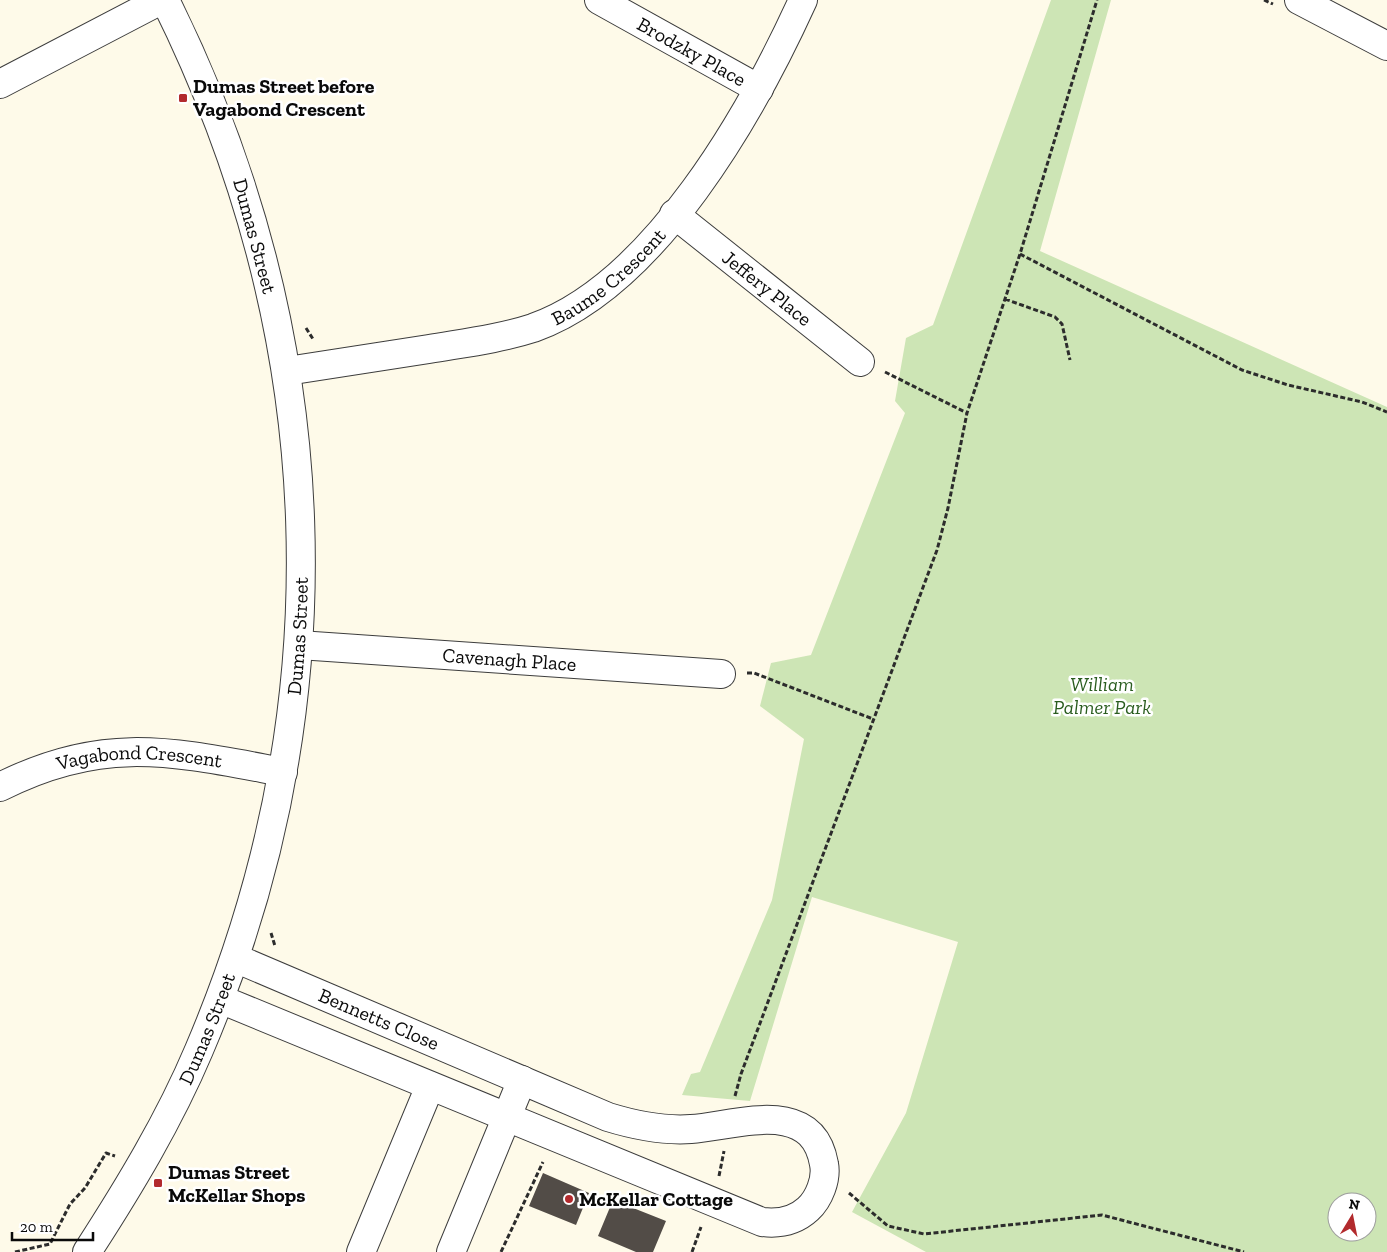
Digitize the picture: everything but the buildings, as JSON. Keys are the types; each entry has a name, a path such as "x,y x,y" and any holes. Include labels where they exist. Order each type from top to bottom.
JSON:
{"street":[{"path":"0,84 161,0"},
{"name":"Dumas Street","path":"87,1252 118,1206 160,1130 198,1052 235,958 263,866 282,772 299,645 301,590 299,480 288,372 264,261 238,171 212,100 165,0"},
{"name":"Brodzky Place","path":"598,0 759,89"},
{"name":"Baume Crescent","path":"288,372 509,335 542,324 581,305 602,290 640,255 710,167 759,89 803,0"},
{"path":"1299,0 1387,46"},
{"name":"Jeffery Place","path":"674,214 860,362"},
{"name":"Cavenagh Place","path":"299,645 721,674"},
{"name":"Vagabond Crescent","path":"0,787 56,763 103,753 131,751 188,755 282,772"},
{"name":"Bennetts Close","path":"220,999 762,1222 788,1221 812,1205 823,1182 824,1164 819,1148 802,1128 778,1119 670,1129 628,1123 235,958"},
{"path":"451,1252 522,1080"},
{"path":"361,1252 430,1086"}],"path":[{"path":"692,1252 723,1168 728,1124 741,1074 937,550 948,508 967,413 1020,254 1097,0"},
{"path":"1020,254 1242,370 1288,385 1362,402 1387,412"},
{"path":"1005,300 1056,317 1062,324 1070,360"},
{"path":"303,320 310,336 317,343"},
{"path":"860,362 892,375 967,413"},
{"path":"721,674 754,673 873,718"},
{"path":"112,1163 120,1149"},
{"path":"15,1252 50,1244 63,1218 106,1153 116,1156"},
{"path":"500,1252 545,1158"},
{"path":"823,1182 852,1194 888,1226 924,1234 1102,1215 1244,1252"},
{"path":"63,1218 68,1223"}],"green space":[{"name":"William Palmer Park","path":"1051,0 1111,0 1040,251 1387,407 1387,1252 926,1252 852,1212 906,1113 958,942 812,897 750,1101 682,1095 691,1074 700,1072 772,900 804,739 760,706 771,663 811,655 905,413 895,401 906,338 933,325"}],"place":[{"name":"Dumas Street before Vagabond Crescent","path":"183,98"},
{"name":"Dumas Street McKellar Shops","path":"158,1183"},
{"name":"McKellar Cottage","path":"569,1199"}]}
